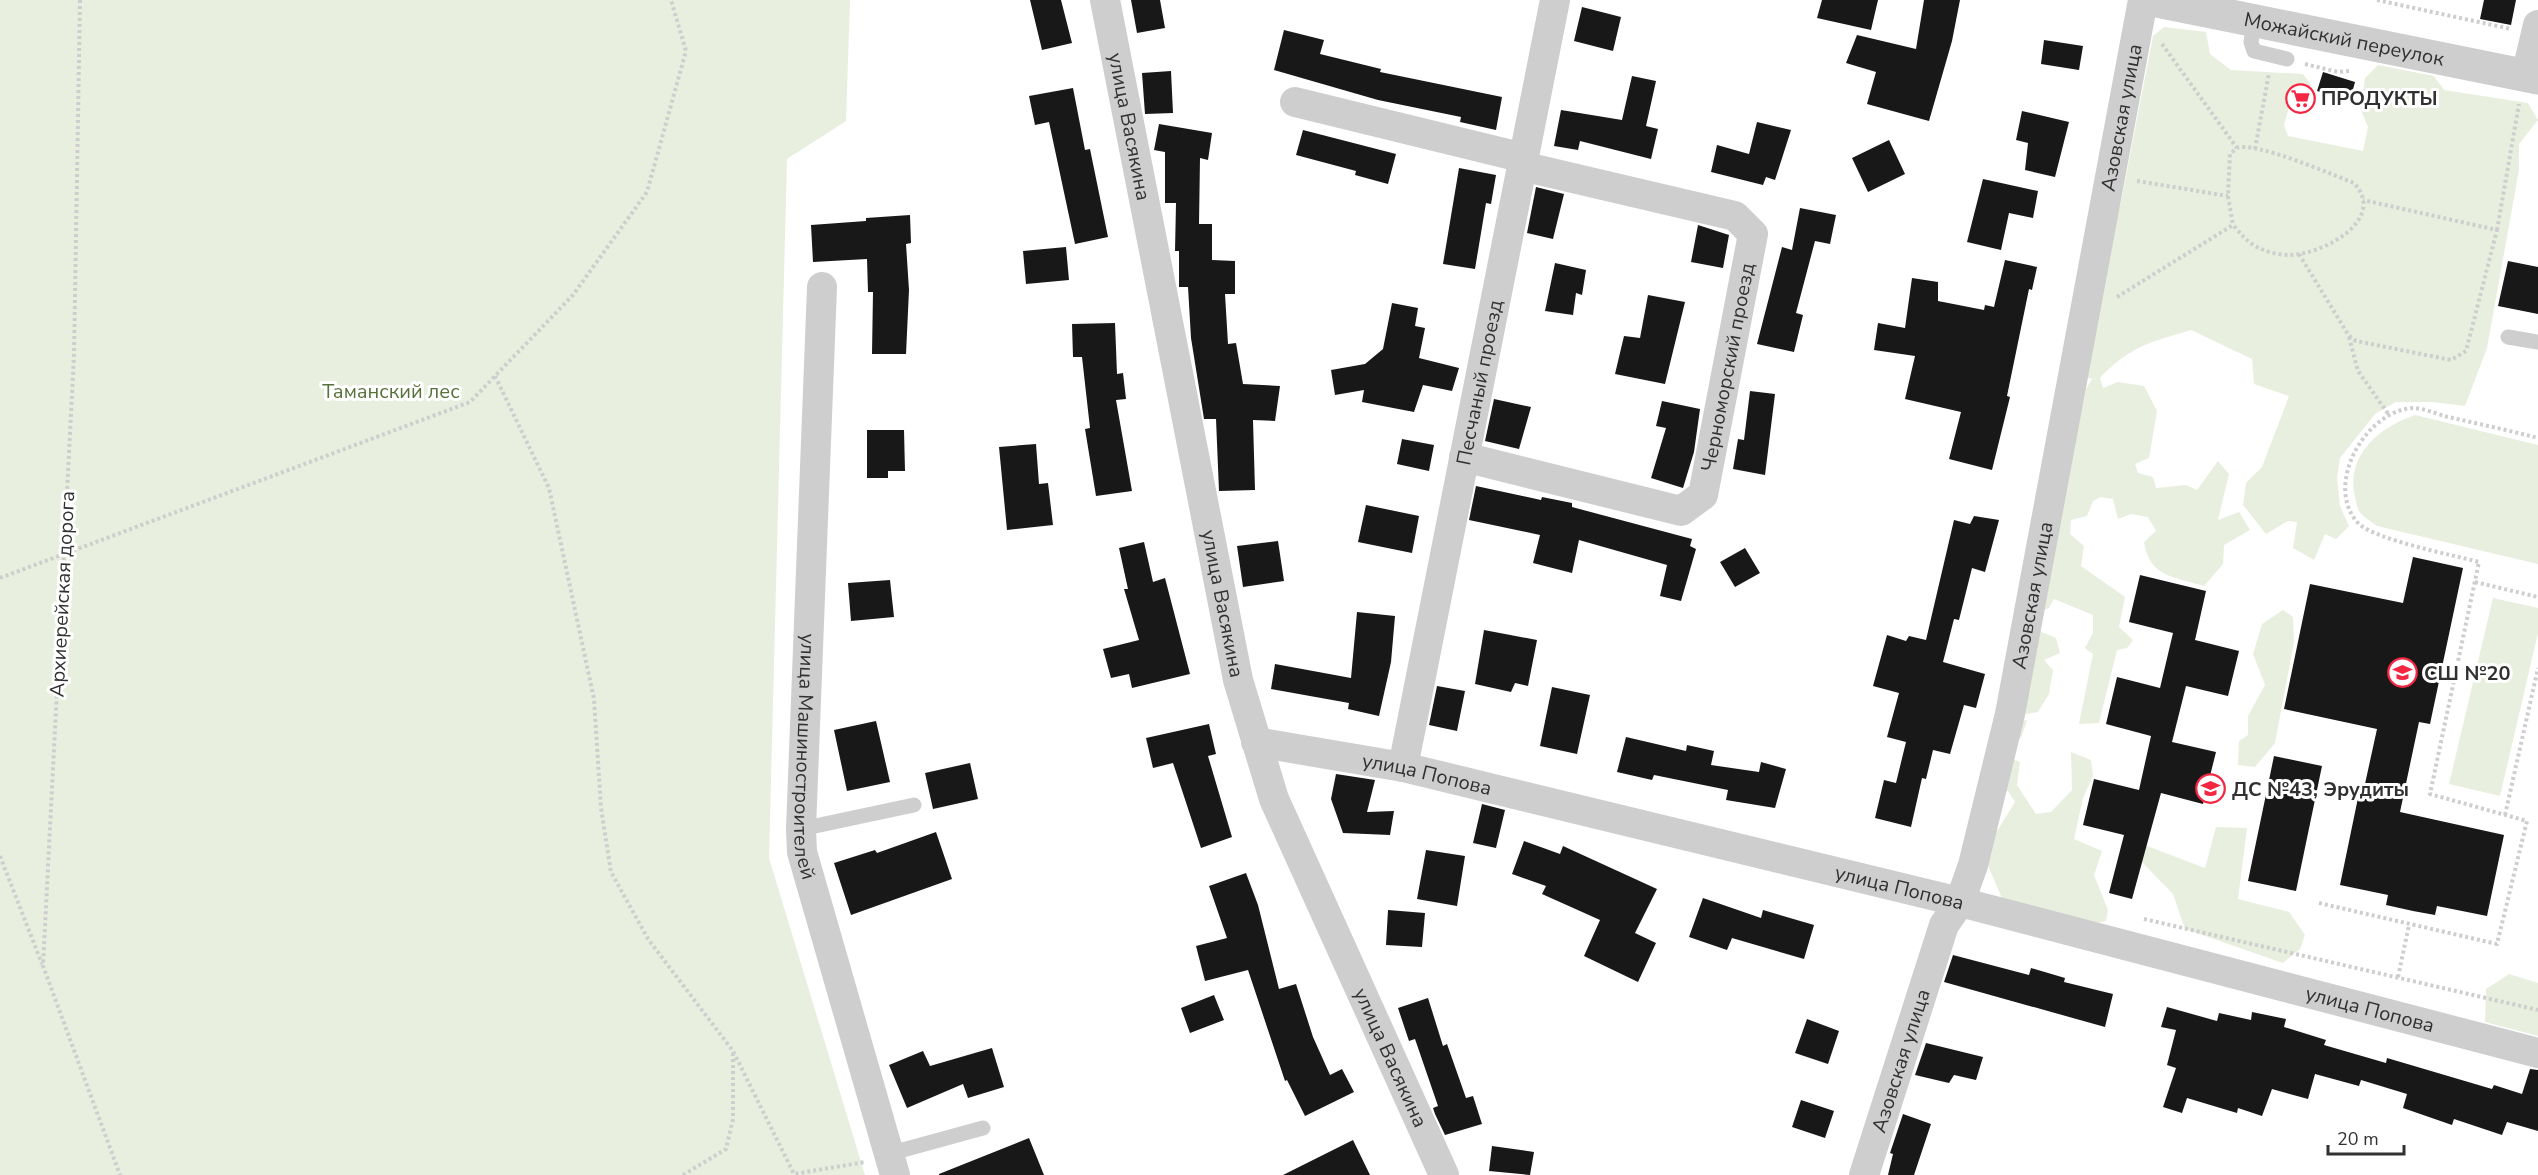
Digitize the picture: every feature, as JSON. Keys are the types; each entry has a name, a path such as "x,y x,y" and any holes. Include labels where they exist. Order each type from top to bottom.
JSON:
{"street":[{"name":"улица Васякина","path":"1105,0 1238,680 1274,798 1444,1175"},
{"name":"Песчаный проезд","path":"1403,767 1555,0"},
{"name":"Можайский переулок","path":"2154,1 2254,21 2528,84"},
{"name":"Азовская улица","path":"1864,1175 1944,925 1960,902 1973,865 2010,714 2112,176 2154,1"},
{"path":"2528,84 2537,30"},
{"name":"Черноморский проезд","path":"1295,102 1735,216 1754,234 1703,495 1681,511 1464,457"},
{"name":"улица Машиностроителей","path":"822,287 801,829 802,852 891,1162"},
{"name":"улица Попова","path":"1256,742 1403,767 1960,902 2538,1053"}],"lane":[{"path":"2254,21 2251,46 2254,51 2280,58"},
{"path":"2508,337 2538,342"},
{"path":"801,829 914,805"},
{"path":"891,1162 983,1128"}],"path":[{"name":"Архиерейская дорога","path":"80,0 74,356 43,966 120,1175"},
{"path":"0,578 470,402 573,295 647,192 686,51 671,0"},
{"path":"2377,0 2537,30"},
{"path":"2154,1 2159,39 2237,148"},
{"path":"2255,149 2280,58"},
{"path":"2349,336 2356,341 2443,359 2458,358 2470,344 2528,84"},
{"path":"2237,148 2255,149 2286,157 2354,183 2361,190 2364,211 2343,237 2322,248 2289,255 2259,249 2247,242 2233,225 2228,196 2230,154 2237,148"},
{"path":"2112,176 2228,196"},
{"path":"2363,200 2497,230"},
{"path":"2085,316 2233,225"},
{"path":"2299,254 2349,336 2358,371 2389,415"},
{"path":"495,376 549,488 594,699 600,808 611,872 648,939 733,1051 794,1174 891,1162"},
{"path":"2319,903 2497,944 2527,821 2430,794 2480,562 2373,533 2358,522 2348,505 2346,478 2351,454 2367,435 2389,415 2413,408 2538,438"},
{"path":"2475,582 2538,597"},
{"path":"2505,815 2538,668"},
{"path":"0,855 43,966"},
{"path":"2141,918 2538,1010"},
{"path":"2397,977 2409,925"},
{"path":"683,1175 726,1149 733,1119 733,1051"}],"green space":[{"name":"Таманский лес","path":"0,0 850,0 846,121 787,159 769,858 865,1175 0,1175"},
{"path":"2164,27 2206,32 2210,54 2231,70 2303,74 2311,85 2300,98 2291,101 2284,125 2288,136 2363,151 2368,127 2361,110 2365,78 2378,65 2434,76 2444,90 2528,103 2538,120 2519,144 2519,170 2487,348 2465,406 2432,402 2396,402 2375,414 2340,458 2337,477 2340,506 2349,526 2336,539 2325,534 2314,560 2293,548 2297,522 2288,521 2266,534 2243,505 2246,483 2262,467 2289,396 2254,384 2252,359 2191,330 2142,346 2121,359 2100,378 2103,388 2118,382 2144,386 2157,411 2149,458 2135,464 2138,473 2153,477 2156,488 2186,485 2197,490 2218,461 2229,474 2218,520 2239,512 2250,530 2224,545 2223,564 2204,586 2165,574 2158,569 2151,562 2144,542 2156,531 2148,517 2131,514 2118,519 2113,499 2101,497 2093,501 2087,516 2071,520 2070,534 2084,546 2081,566 2125,597 2119,627 2133,640 2127,648 2117,650 2099,723 2079,724 2093,654 2085,648 2093,633 2093,615 2054,599 2049,608 2041,611 2086,389 2092,379 2074,374 2121,202 2153,36"},
{"path":"2415,415 2538,445 2538,564 2377,526 2360,513 2353,482 2360,456 2378,435 2389,427"},
{"path":"2493,598 2538,608 2538,633 2500,796 2449,784"},
{"path":"2283,610 2293,617 2294,642 2275,743 2255,767 2238,765 2239,741 2248,735 2248,716 2265,685 2253,654 2262,624"},
{"path":"2037,630 2056,638 2060,653 2044,660 2053,670 2049,694 2038,712 2025,714"},
{"path":"2027,720 2021,738 2001,745 1998,754 2020,762 2017,785 2036,814 2051,812 2072,790 2071,752 2091,760 2093,776 2083,798 2074,839 2102,851 2094,875 2108,910 2106,921 2081,926 2004,903 1983,854 2015,802 2008,791 1984,786 1994,727"},
{"path":"2216,827 2247,828 2238,899 2289,912 2305,935 2300,949 2283,963 2185,929 2173,894 2138,858 2147,846 2205,868"},
{"path":"2509,974 2538,983 2538,1036 2485,1022 2486,989"}],"building":[{"path":"1030,0 1061,0 1072,43 1042,50"},
{"path":"1131,0 1160,0 1165,28 1137,33"},
{"path":"1822,0 1878,0 1871,30 1817,18"},
{"path":"1924,0 1960,0 1952,41 1929,121 1867,104 1876,72 1846,63 1857,35 1916,49"},
{"path":"2484,0 2516,0 2511,25 2480,19"},
{"path":"1582,7 1621,17 1613,51 1574,41"},
{"path":"1284,30 1324,40 1320,54 1381,69 1380,72 1502,97 1496,130 1460,122 1461,117 1378,100 1274,70"},
{"path":"2044,40 2083,46 2079,70 2041,64"},
{"path":"1171,71 1173,113 1145,114 1142,73"},
{"path":"2323,72 2355,82 2350,101 2317,91"},
{"path":"1632,76 1656,81 1646,126 1658,129 1651,159 1580,141 1578,150 1554,146 1561,110 1622,120"},
{"path":"1073,88 1085,150 1090,149 1108,237 1075,244 1049,122 1035,125 1029,96"},
{"path":"2022,111 2069,122 2055,177 2025,170 2028,143 2016,140"},
{"path":"1757,122 1791,130 1775,180 1766,177 1763,185 1711,172 1717,145 1749,154"},
{"path":"1159,124 1212,133 1208,160 1200,158 1199,224 1212,224 1212,260 1235,261 1235,294 1225,294 1228,344 1236,343 1243,384 1280,386 1275,421 1253,420 1255,490 1219,491 1216,419 1204,419 1191,338 1188,287 1179,287 1179,251 1175,251 1176,203 1165,203 1165,152 1154,150"},
{"path":"1303,130 1396,154 1388,184 1355,175 1356,171 1296,155"},
{"path":"1889,140 1905,174 1868,192 1852,158"},
{"path":"1459,168 1496,175 1491,204 1486,203 1475,269 1443,264"},
{"path":"1983,179 2038,191 2033,218 2009,213 2001,250 1967,242"},
{"path":"1536,187 1564,194 1553,239 1527,233"},
{"path":"1800,208 1836,215 1830,244 1815,241 1796,313 1803,315 1794,352 1757,344 1782,247 1792,250"},
{"path":"910,215 911,243 906,244 909,290 906,354 872,354 873,292 868,292 867,259 813,262 811,225"},
{"path":"1698,225 1729,235 1723,268 1691,262"},
{"path":"1066,247 1069,280 1026,284 1023,251"},
{"path":"2005,260 2037,267 2032,290 2029,289 2007,396 2010,397 1992,470 1949,459 1961,412 1905,399 1915,356 1874,350 1878,323 1905,328 1912,278 1938,282 1938,301 1984,310 1985,305 1994,307"},
{"path":"2508,261 2538,267 2538,314 2498,306"},
{"path":"1555,263 1586,270 1582,295 1576,293 1573,315 1545,311"},
{"path":"1648,295 1685,302 1665,384 1615,374 1624,336 1640,338"},
{"path":"1392,303 1418,308 1415,326 1425,328 1419,358 1459,368 1452,391 1423,385 1414,412 1362,402 1364,390 1335,395 1331,370 1365,364 1383,349"},
{"path":"1115,323 1117,374 1123,373 1126,399 1116,400 1132,491 1096,496 1085,429 1090,428 1082,357 1073,357 1072,324"},
{"path":"1750,391 1775,394 1765,475 1733,469 1738,439 1744,440"},
{"path":"1494,399 1531,407 1519,449 1485,441"},
{"path":"1662,401 1700,409 1694,452 1683,488 1651,478 1666,428 1656,426"},
{"path":"867,430 904,430 905,471 888,471 888,478 867,478"},
{"path":"1402,439 1434,445 1429,471 1397,464"},
{"path":"1036,444 1039,484 1048,483 1053,525 1007,530 999,447"},
{"path":"1476,486 1541,500 1542,497 1572,503 1572,507 1692,539 1690,546 1696,549 1681,601 1660,596 1667,565 1579,540 1572,573 1533,563 1540,535 1469,520"},
{"path":"1366,505 1419,516 1412,553 1358,542"},
{"path":"1974,516 1999,520 1985,572 1972,568 1959,620 1954,619 1943,662 1985,674 1976,708 1964,705 1950,754 1933,750 1926,779 1922,778 1911,827 1875,818 1884,780 1896,783 1906,742 1887,737 1899,693 1873,686 1887,635 1906,641 1909,636 1926,640 1954,520 1970,524"},
{"path":"1278,541 1284,581 1243,587 1237,546"},
{"path":"1144,542 1153,582 1165,578 1190,674 1132,688 1129,674 1111,678 1103,649 1139,640 1124,589 1128,589 1119,548"},
{"path":"1745,548 1760,573 1735,587 1720,562"},
{"path":"2413,557 2463,568 2430,724 2419,722 2400,812 2504,835 2487,916 2437,906 2435,915 2413,911 2386,905 2388,895 2340,885 2359,793 2363,793 2377,729 2284,709 2310,584 2403,603"},
{"path":"2140,575 2206,591 2195,640 2239,651 2228,696 2186,686 2172,742 2216,752 2203,804 2161,793 2132,899 2109,893 2124,835 2083,825 2094,779 2139,790 2151,736 2106,724 2117,677 2160,688 2173,633 2129,622"},
{"path":"890,580 894,617 851,621 848,583"},
{"path":"1357,612 1395,616 1391,662 1379,716 1348,709 1349,703 1271,689 1275,664 1351,678"},
{"path":"1484,630 1537,640 1528,686 1515,683 1511,692 1475,684"},
{"path":"1437,686 1465,691 1457,731 1429,725"},
{"path":"1552,687 1590,695 1577,754 1540,746"},
{"path":"876,721 890,782 847,791 834,730"},
{"path":"1209,724 1216,754 1208,756 1232,837 1201,848 1173,763 1153,768 1146,738"},
{"path":"1626,737 1686,751 1687,745 1714,751 1711,765 1759,772 1761,762 1786,769 1775,808 1726,800 1728,790 1654,775 1652,780 1617,772"},
{"path":"2274,756 2322,766 2296,891 2248,881"},
{"path":"970,763 978,799 933,809 925,773"},
{"path":"1336,774 1375,780 1367,812 1394,811 1390,835 1343,833 1331,799"},
{"path":"1482,804 1505,810 1496,848 1473,843"},
{"path":"936,832 952,879 851,915 834,863 875,850 877,853"},
{"path":"1524,841 1560,854 1563,846 1657,889 1635,933 1656,943 1638,982 1584,956 1600,920 1542,894 1546,886 1512,874"},
{"path":"1426,850 1465,856 1457,906 1417,899"},
{"path":"1246,873 1258,905 1279,989 1296,984 1313,1037 1330,1075 1342,1069 1354,1092 1305,1116 1287,1080 1285,1081 1248,970 1205,981 1196,946 1227,938 1209,886"},
{"path":"1703,898 1761,918 1763,910 1814,925 1804,959 1732,938 1727,950 1689,937"},
{"path":"1388,910 1425,913 1422,947 1386,945"},
{"path":"1953,955 2029,975 2031,968 2065,978 2064,982 2113,994 2105,1027 1944,982"},
{"path":"1214,995 1224,1020 1190,1033 1181,1008"},
{"path":"1428,998 1443,1046 1447,1044 1466,1098 1473,1096 1482,1124 1445,1135 1433,1108 1438,1106 1415,1039 1409,1041 1398,1008"},
{"path":"2167,1007 2217,1021 2219,1013 2251,1020 2252,1012 2286,1019 2284,1027 2326,1040 2324,1045 2386,1063 2387,1058 2492,1089 2494,1085 2522,1094 2530,1069 2538,1070 2538,1131 2507,1122 2502,1135 2454,1119 2452,1125 2403,1108 2407,1094 2361,1080 2359,1086 2315,1074 2308,1099 2272,1089 2262,1116 2238,1108 2237,1113 2187,1098 2182,1113 2163,1107 2176,1068 2167,1065 2176,1030 2161,1027"},
{"path":"1807,1019 1839,1031 1828,1064 1795,1053"},
{"path":"1926,1043 1983,1057 1976,1080 1954,1075 1949,1083 1915,1075"},
{"path":"992,1048 1004,1087 968,1098 963,1084 907,1108 889,1065 923,1051 930,1066"},
{"path":"1801,1100 1834,1111 1825,1138 1792,1127"},
{"path":"1903,1114 1931,1124 1914,1175 1888,1175 1893,1154 1890,1153"},
{"path":"1029,1138 1044,1175 939,1175 939,1174"},
{"path":"1353,1140 1370,1175 1283,1175"},
{"path":"1492,1146 1534,1152 1530,1175 1489,1171"}],"place":[{"name":"ПРОДУКТЫ","path":"2300,98"},
{"name":"СШ №20","path":"2403,673"},
{"name":"ДС №43, Эрудиты","path":"2211,789"}]}
